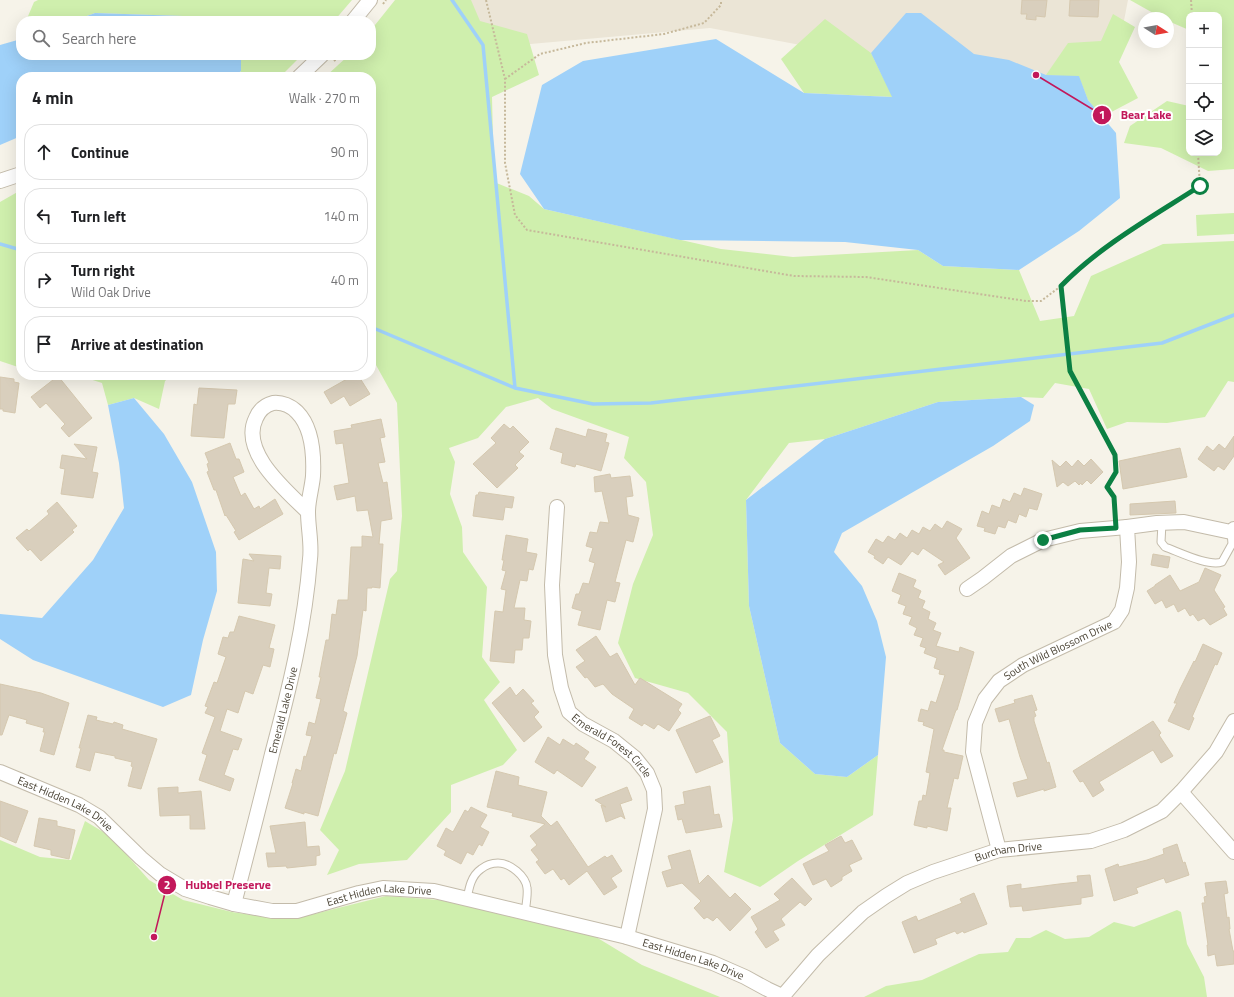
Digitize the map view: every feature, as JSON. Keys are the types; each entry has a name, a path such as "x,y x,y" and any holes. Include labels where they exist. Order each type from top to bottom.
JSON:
{"street":[{"path":"357,16 370,0"},
{"path":"305,72 317,60"},
{"path":"0,181 16,176"},
{"name":"Emerald Lake Drive","path":"234,904 292,678 302,626 310,558 308,512 313,476 312,451 309,433 301,416 293,408 283,403 272,403 262,408 256,416 252,426 252,436 255,448 266,468 308,512"},
{"name":"Emerald Forest Circle","path":"557,508 552,585 555,655 561,688 569,712 583,724 614,741 635,758 647,774 654,790 655,809 627,937"},
{"path":"967,589 1011,556 1043,540 1080,530 1184,522 1233,532"},
{"name":"South Wild Blossom Drive","path":"999,850 973,752 975,723 977,717 985,699 999,681 1023,665 1114,622 1122,610 1127,588 1129,562 1121,528"},
{"name":"Burcham Drive","path":"782,996 824,950 863,912 906,883 933,872 999,850 1091,841 1124,830 1162,811 1216,752 1234,721"},
{"name":"East Hidden Lake Drive","path":"0,772 79,805 99,817 140,858 160,874 185,889 234,904 272,911 297,911 359,893 383,888 434,892 627,937 713,963 782,996"},
{"path":"1181,792 1234,852"}],"lane":[{"path":"1162,523 1161,542 1165,547 1208,563 1218,564 1222,562 1232,544 1233,532"},
{"path":"467,899 469,885 480,869 489,864 500,863 518,872 525,880 527,887 525,912"}],"path":[{"path":"486,0 505,78 505,163 515,215 526,230 794,276 866,277 1026,301 1041,300 1061,286 1077,270 1097,254 1200,186 1198,156"},
{"path":"505,78 540,54 586,43 664,34 704,23 721,5 721,0"},
{"path":"1191,0 1192,12"},
{"path":"1061,286 1066,345 1070,371 1115,455 1116,472 1107,487 1114,497 1121,528"}],"shaded area":[{"path":"463,0 1128,0 1108,103 710,28 498,47"}],"green space":[{"path":"38,0 352,0 338,16 183,16 95,13 87,16 28,16 34,2"},
{"path":"395,0 471,0 480,21 527,34 539,75 492,97 494,182 529,196 544,209 721,249 793,257 918,250 943,266 1019,270 1040,321 1074,316 1091,276 1163,244 1234,241 1234,382 1228,381 1205,417 1167,423 1127,422 1107,429 1089,389 1055,383 1043,398 1021,397 938,402 825,439 789,443 746,500 749,606 780,743 815,774 847,777 878,755 873,815 798,861 760,887 724,872 733,819 727,732 688,693 635,678 618,643 633,584 653,535 646,482 624,458 629,437 552,409 538,398 506,407 478,438 449,448 455,462 450,494 462,527 463,552 487,587 482,657 500,682 484,700 517,750 503,765 451,785 451,812 407,860 359,864 327,875 339,850 320,830 345,771 390,579 397,571 402,516 397,403 376,365 376,72 330,72 344,60 376,60 376,24"},
{"path":"1130,0 1234,0 1234,169 1208,171 1161,148 1124,143 1130,126 1167,101 1186,105 1186,156 1222,156 1222,12 1186,12 1186,29 1174,24 1174,12 1151,12"},
{"path":"1113,14 1135,27 1119,62 1138,98 1102,117 1088,100 1079,77 1046,75 1068,43 1101,41"},
{"path":"825,19 871,53 893,97 804,93 781,59"},
{"path":"241,60 297,60 285,72 240,72 241,71"},
{"path":"16,193 16,366 0,361 0,202"},
{"path":"1234,213 1234,234 1197,236 1196,215"},
{"path":"93,380 166,380 159,409 134,398 108,405 102,383"},
{"path":"85,821 110,836 149,880 183,900 232,912 274,918 310,915 386,896 440,900 596,937 642,965 720,997 0,997 0,840 40,857 71,860"},
{"path":"1177,910 1181,912 1187,944 1204,977 1207,997 864,997 886,986 922,980 979,954 1008,952 1016,938 1030,938 1046,930 1065,939 1089,937 1114,922 1134,927"}],"water":[{"path":"95,13 183,16 87,16"},
{"path":"906,13 921,13 974,54 1009,60 1046,75 1079,76 1088,100 1116,133 1120,198 1079,231 1019,270 943,266 918,250 845,242 680,240 544,209 520,174 542,85 583,61 716,39 804,93 892,97 871,53"},
{"path":"16,40 16,60 241,60 241,71 16,72 16,138 0,145 0,45"},
{"path":"1021,397 1034,405 1030,421 993,446 842,533 834,552 862,586 877,621 886,657 878,755 847,777 815,774 780,743 749,606 746,500 825,439 938,402"},
{"path":"134,398 164,434 192,482 216,552 217,591 203,640 191,695 163,707 33,660 0,639 0,614 42,618 93,560 124,508 119,463 108,405"}],"building":[{"path":"1022,0 1047,0 1045,17 1036,16 1036,20 1026,19 1027,14 1021,14"},
{"path":"1070,0 1099,0 1098,17 1069,16"},
{"path":"0,377 14,379 14,382 19,383 15,413 0,409"},
{"path":"53,380 61,380 92,418 69,437 61,428 65,424 46,403 40,408 31,397"},
{"path":"345,380 361,380 370,394 350,406 344,396 331,404 324,392"},
{"path":"199,388 237,390 235,404 228,404 224,438 191,436 194,404 197,405"},
{"path":"381,419 385,437 380,438 385,462 378,463 383,483 387,482 392,519 381,521 379,544 383,544 380,588 367,588 366,611 363,610 357,656 343,711 347,713 336,754 334,753 318,816 304,812 304,814 285,808 296,769 301,771 304,756 306,757 312,736 306,735 309,722 315,724 321,699 316,698 321,677 319,677 326,640 329,640 332,614 336,615 338,600 348,600 351,547 362,547 362,536 373,537 368,510 357,511 355,496 337,500 334,486 349,483 343,443 336,444 334,431 352,428 351,425"},
{"path":"504,424 510,429 513,426 529,442 519,452 524,456 515,465 518,468 497,488 473,464 496,443 491,438"},
{"path":"556,428 586,437 588,429 607,434 605,442 609,443 601,471 576,464 575,467 561,463 563,453 550,449"},
{"path":"1234,436 1234,456 1224,470 1218,466 1214,471 1198,459 1207,446 1213,451 1219,444 1225,449"},
{"path":"230,443 236,459 239,459 244,472 233,477 241,496 245,493 254,509 259,506 260,509 275,499 283,514 239,540 234,532 236,531 226,515 225,516 216,490 214,490 207,472 209,471 207,464 209,463 205,453"},
{"path":"74,444 97,447 92,472 98,473 93,498 61,494 65,469 60,468 62,455 87,459"},
{"path":"1180,448 1187,477 1123,489 1119,461"},
{"path":"1091,459 1103,472 1091,484 1087,480 1082,485 1081,483 1079,485 1075,481 1068,486 1063,482 1057,487 1052,460 1060,467 1066,461 1072,467 1078,460 1084,466"},
{"path":"610,474 611,478 630,476 633,496 626,497 628,515 639,518 633,542 626,540 615,582 620,583 615,602 607,600 600,630 578,625 582,611 572,608 576,594 579,594 583,583 589,584 595,563 589,561 593,548 586,546 590,532 597,533 600,522 609,523 602,491 595,492 594,477"},
{"path":"1024,488 1042,494 1037,510 1029,508 1026,517 1019,514 1016,523 1008,520 1005,528 998,526 995,534 984,531 985,528 977,526 982,511 989,514 992,505 1000,508 1003,499 1010,502 1014,493 1021,496"},
{"path":"479,492 514,497 512,508 505,507 503,520 473,516 476,495 478,495"},
{"path":"1175,501 1176,513 1130,515 1130,504"},
{"path":"57,502 77,526 72,530 74,532 41,561 30,549 28,551 16,538 27,529 29,531 49,514 47,511"},
{"path":"947,521 962,529 956,538 970,558 945,575 938,565 944,562 923,548 918,555 912,551 901,565 888,557 883,564 874,558 875,556 868,552 876,539 883,543 888,536 895,540 900,533 907,538 912,530 919,534 923,527 930,531 935,524 942,529"},
{"path":"506,535 528,539 526,552 537,554 533,570 529,569 527,581 520,580 514,608 525,608 524,620 531,621 529,638 523,638 522,650 515,650 514,663 490,661 495,611 503,612 506,590 501,589 506,571 502,570 504,560 502,560"},
{"path":"249,554 281,556 280,569 269,568 266,593 272,594 270,606 238,603 243,559 254,561"},
{"path":"1153,554 1170,557 1168,568 1151,565"},
{"path":"1205,568 1221,575 1214,590 1225,607 1223,608 1227,615 1210,625 1204,618 1198,621 1193,614 1190,616 1185,608 1178,612 1174,604 1166,608 1162,600 1155,604 1147,591 1170,575 1180,591 1199,582"},
{"path":"899,573 916,580 913,587 921,591 918,598 925,601 922,608 930,612 928,619 936,623 933,630 941,633 936,646 959,652 960,647 974,652 957,710 942,750 944,750 944,752 963,756 958,779 954,778 947,808 951,808 947,831 927,826 927,828 914,825 919,801 922,801 923,795 926,796 930,773 926,772 934,729 923,725 924,722 918,721 921,709 928,711 931,701 936,703 945,675 939,674 940,670 934,668 937,658 924,653 926,648 920,646 923,638 914,635 917,628 909,624 912,617 903,614 906,606 898,603 901,595 892,591"},
{"path":"239,616 275,625 269,648 274,649 270,667 263,665 253,694 245,691 238,713 227,709 220,731 242,739 238,750 233,749 224,775 234,779 230,791 199,780 207,755 202,753 215,717 205,713 208,707 205,706 214,682 217,683 226,657 218,654 223,637 228,638 230,632 234,632"},
{"path":"596,636 610,657 617,653 635,685 640,678 682,704 678,710 681,713 669,731 658,724 654,729 644,723 642,726 629,718 634,709 612,694 603,684 595,687 576,667 585,661 576,650"},
{"path":"1203,644 1222,653 1217,665 1215,664 1192,717 1194,718 1189,730 1168,721 1177,703 1174,703 1180,689"},
{"path":"0,684 41,693 69,703 54,755 40,751 45,732 43,732 44,728 26,723 27,720 9,715 2,735 0,735"},
{"path":"510,687 516,696 523,689 534,701 531,703 539,712 534,717 542,727 524,742 492,703"},
{"path":"1032,695 1037,710 1034,711 1036,716 1034,717 1034,721 1047,763 1049,762 1056,787 1017,797 1013,783 1028,779 1009,719 999,722 995,709 1015,703 1014,700"},
{"path":"88,715 97,717 96,720 113,724 114,722 123,725 122,729 157,739 141,789 128,786 133,767 131,766 132,762 115,758 115,756 95,752 90,771 76,767 81,748 79,748"},
{"path":"710,716 720,736 712,740 723,762 696,773 676,730"},
{"path":"1153,721 1161,733 1159,735 1173,756 1161,763 1153,750 1099,782 1104,790 1093,797 1083,781 1080,782 1073,771"},
{"path":"548,737 560,745 563,739 574,746 576,743 589,752 584,759 596,767 582,787 557,770 554,774 535,762"},
{"path":"496,771 519,777 518,785 547,792 541,816 551,826 557,821 588,867 605,856 607,858 612,855 622,871 611,878 617,887 604,895 587,871 569,885 564,878 561,880 553,869 545,874 536,862 539,860 531,850 537,845 530,836 545,824 512,816 513,813 487,807"},
{"path":"710,786 714,815 719,814 722,827 686,833 682,819 678,820 675,806 685,804 683,792"},
{"path":"178,787 178,793 201,791 205,829 190,829 190,815 160,816 158,788"},
{"path":"627,787 632,800 620,804 625,819 621,816 606,822 601,805 606,807 595,800"},
{"path":"0,801 28,811 16,843 0,836"},
{"path":"471,807 487,815 480,827 489,832 482,846 479,844 473,855 467,852 461,864 444,855 446,851 437,846 446,828 453,832 465,810 468,812"},
{"path":"39,818 57,821 57,826 75,830 69,859 51,855 51,850 34,846"},
{"path":"305,822 307,847 319,846 320,855 316,856 316,865 287,868 286,866 268,867 266,853 276,853 270,826"},
{"path":"841,836 845,843 852,840 862,859 849,865 852,871 842,877 842,880 831,887 826,879 813,885 803,864 829,851 825,845"},
{"path":"1177,844 1183,863 1185,862 1189,875 1166,883 1164,878 1136,888 1138,893 1114,901 1105,869 1118,864 1119,867 1147,860 1164,854 1163,849"},
{"path":"690,850 699,884 708,875 730,898 735,893 751,909 730,931 717,917 713,921 707,917 704,919 694,908 701,901 682,883 667,887 662,872 672,869 668,856"},
{"path":"1090,875 1093,896 1081,898 1081,904 1023,911 1022,906 1010,907 1007,886 1021,884 1021,889 1078,882 1077,876"},
{"path":"792,878 812,899 805,906 800,902 781,919 785,925 773,931 779,940 766,948 755,932 758,929 751,917 780,900 774,894"},
{"path":"1226,881 1228,893 1224,894 1234,951 1234,964 1217,966 1215,954 1208,956 1208,945 1202,903 1205,903 1204,897 1207,896 1205,883"},
{"path":"974,893 987,924 964,933 963,931 957,934 955,931 935,939 937,944 914,953 902,922 916,916 918,921 962,903 960,899"}],"waterway":[{"path":"452,0 483,45 515,388"},
{"path":"0,244 16,249"},
{"path":"376,329 515,388 593,404 651,403 1162,343 1234,315"}],"place":[{"name":"Bear Lake","path":"1036,75"},
{"name":"Hubbel Preserve","path":"154,937"}],"route":[{"path":"1043,540 1080,530 1116,528 1114,497 1107,487 1116,472 1115,455 1070,371 1066,345 1061,286 1077,270 1097,254 1200,186"}]}
